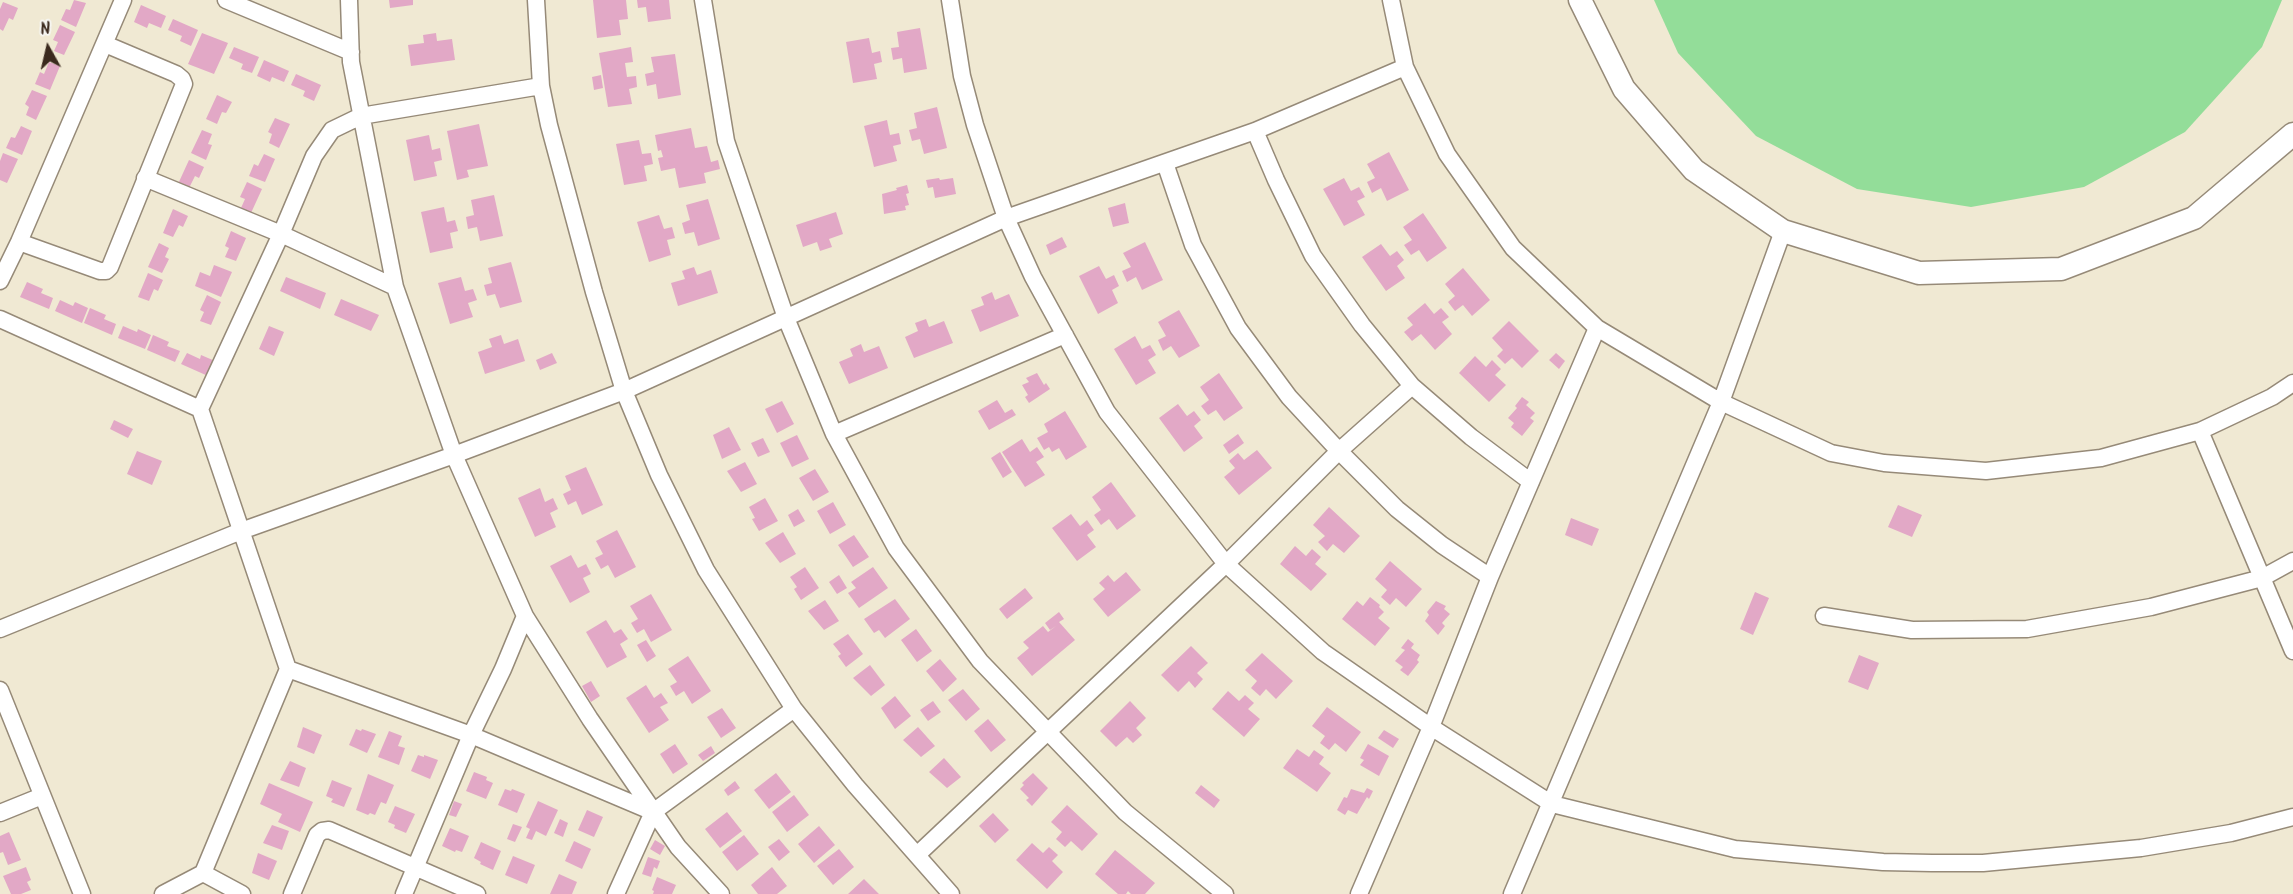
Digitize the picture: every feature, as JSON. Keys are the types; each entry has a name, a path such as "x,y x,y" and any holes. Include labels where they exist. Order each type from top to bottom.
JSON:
{"street":[{"path":"0,281 123,0"},
{"path":"226,0 351,52"},
{"path":"349,0 351,52 361,116 395,287 454,455 525,616 590,719 653,812 678,847 721,894"},
{"path":"536,0 541,86 549,125 594,292 624,391 659,475 706,570 794,710 855,785 951,894"},
{"path":"703,0 726,141 786,318 834,434 896,548 980,661 1125,812 1225,894"},
{"path":"950,0 962,76 975,125 1006,218 1033,277 1107,412 1226,564 1323,652 1431,727 1552,804 1735,849 1883,862 1932,863 1983,863 2141,848 2231,833 2293,817"},
{"path":"1391,0 1405,67 1447,154 1513,248 1597,328 1721,402 1831,453 1884,463 1986,471 2101,458 2200,431 2272,397 2293,383"},
{"path":"1580,0 1624,89 1694,170 1783,231 1919,273 2061,269 2194,218 2293,134"},
{"path":"19,242 100,271 106,271 184,84 176,74 105,44"},
{"path":"0,629 241,531 624,391 1006,218 1255,131 1405,67"},
{"path":"164,894 203,873 288,669 200,409 281,234 314,156 326,136 338,126 361,116 541,86"},
{"path":"1255,131 1313,256 1362,325 1412,386 1472,437 1532,482"},
{"path":"1165,164 1193,245 1238,328 1290,397 1339,452 1397,509 1442,545 1490,576"},
{"path":"145,178 281,234 395,287"},
{"path":"1512,894 1721,402 1783,231"},
{"path":"0,319 200,409"},
{"path":"1359,894 1431,727 1490,576 1597,328"},
{"path":"834,434 1065,335"},
{"path":"917,855 1226,564 1339,452 1412,386"},
{"path":"2200,431 2293,651"},
{"path":"1824,616 1912,630 2027,629 2151,607 2262,578 2293,561"},
{"path":"404,894 471,735 503,669 525,616"},
{"path":"288,669 471,735 653,812"},
{"path":"0,690 82,894"},
{"path":"616,894 653,812 794,710"},
{"path":"0,813 42,796"},
{"path":"292,894 317,835 329,830 477,894"},
{"path":"203,873 242,894"}],"green space":[{"path":"1654,0 2282,0 2262,47 2185,132 2084,187 1971,207 1857,189 1756,136 1678,53"}],"building":[{"path":"74,0 86,3 76,27 61,20 66,9 70,10"},
{"path":"389,0 413,0 413,5 390,8"},
{"path":"593,0 626,0 628,19 619,20 621,35 597,38"},
{"path":"637,0 669,0 671,19 648,22 646,7 638,8"},
{"path":"3,2 18,8 13,20 9,18 3,31 0,29 0,9"},
{"path":"141,5 166,16 161,28 149,23 147,28 134,22"},
{"path":"173,19 198,30 191,46 180,41 182,36 168,30"},
{"path":"60,25 75,32 64,55 54,51 58,42 53,40"},
{"path":"920,28 927,69 904,73 902,58 893,60 891,48 899,47 897,32"},
{"path":"202,33 228,43 214,74 188,64"},
{"path":"436,33 437,41 452,39 455,60 411,66 408,45 424,43 423,35"},
{"path":"869,38 872,53 880,51 882,62 874,64 877,79 853,83 846,42"},
{"path":"234,47 259,57 252,73 241,69 243,64 229,58"},
{"path":"631,47 633,62 625,63 627,77 636,76 637,87 629,89 632,104 608,107 599,53"},
{"path":"675,54 681,95 658,99 656,84 647,86 645,74 654,72 651,57"},
{"path":"264,60 289,71 284,82 272,77 270,82 257,76"},
{"path":"49,62 60,66 50,90 35,84 40,72 44,74"},
{"path":"296,74 321,85 314,101 303,96 305,91 291,85"},
{"path":"601,75 603,88 594,90 592,77"},
{"path":"32,90 47,96 36,120 26,115 29,107 25,104"},
{"path":"217,95 232,102 226,113 222,112 217,124 206,119"},
{"path":"937,107 947,148 924,154 920,139 912,141 909,130 917,128 914,113"},
{"path":"275,118 290,124 279,148 269,143 272,134 268,132"},
{"path":"887,120 890,135 899,133 901,144 893,146 897,161 874,167 864,126"},
{"path":"479,124 488,166 467,170 469,177 457,180 447,131"},
{"path":"21,126 32,131 22,155 6,148 11,137 15,138"},
{"path":"691,128 695,148 707,146 711,162 718,160 720,169 704,173 706,183 679,188 675,168 661,171 658,158 663,157 661,150 658,151 655,135"},
{"path":"202,130 212,134 208,144 212,145 206,160 191,153"},
{"path":"429,135 432,150 440,148 442,160 434,162 437,176 414,181 406,140"},
{"path":"639,140 642,154 651,153 653,164 644,166 647,181 624,185 616,144"},
{"path":"1389,152 1409,190 1387,201 1381,188 1372,193 1367,182 1375,178 1367,164"},
{"path":"3,153 18,159 7,183 0,180 0,161"},
{"path":"264,154 275,159 265,182 249,176 254,164 258,166"},
{"path":"189,160 204,167 199,178 195,176 189,188 178,184"},
{"path":"939,178 940,180 953,178 956,194 935,198 933,187 928,188 926,180"},
{"path":"1344,178 1351,191 1359,187 1365,197 1357,201 1365,215 1344,226 1323,189"},
{"path":"247,182 262,189 251,213 241,208 245,199 240,197"},
{"path":"907,185 909,193 906,194 909,205 905,206 906,210 884,214 882,194"},
{"path":"494,195 503,236 480,241 477,227 468,229 466,217 474,215 471,200"},
{"path":"708,199 720,239 698,246 694,232 685,234 682,223 690,220 686,205"},
{"path":"1125,203 1129,223 1113,227 1108,208"},
{"path":"444,207 447,222 455,220 458,231 450,233 453,248 430,253 421,212"},
{"path":"173,209 188,216 183,227 179,225 173,237 163,233"},
{"path":"836,212 843,234 829,239 832,247 820,251 817,242 803,247 796,225"},
{"path":"1423,213 1447,248 1427,262 1419,250 1411,255 1404,245 1412,240 1403,227"},
{"path":"659,215 664,229 672,227 675,238 667,240 671,255 649,262 637,222"},
{"path":"231,231 246,238 236,261 225,257 229,248 225,246"},
{"path":"1062,237 1067,247 1050,255 1046,245"},
{"path":"1145,242 1163,280 1142,290 1136,277 1127,282 1122,271 1131,267 1123,253"},
{"path":"159,243 169,248 165,257 169,259 162,273 148,267"},
{"path":"1381,244 1390,256 1397,251 1404,260 1397,266 1405,278 1386,291 1362,257"},
{"path":"511,262 522,302 500,308 495,294 487,296 484,285 492,283 488,268"},
{"path":"214,265 232,272 221,297 195,286 200,272 210,276"},
{"path":"1099,266 1106,279 1114,275 1119,286 1112,290 1118,303 1098,314 1079,276"},
{"path":"694,267 697,275 711,270 718,293 678,306 671,283 685,279 682,271"},
{"path":"1463,268 1490,300 1472,316 1463,305 1455,311 1448,302 1455,296 1445,284"},
{"path":"148,273 163,280 158,291 154,289 149,301 138,297"},
{"path":"286,277 326,293 320,309 280,291"},
{"path":"461,277 465,291 473,289 477,300 468,303 473,317 450,324 438,283"},
{"path":"27,282 43,289 41,293 53,298 49,309 20,297"},
{"path":"992,292 995,300 1009,294 1019,316 980,332 971,310 984,305 981,297"},
{"path":"207,295 221,302 211,325 200,321 204,312 200,310"},
{"path":"341,299 379,315 371,331 334,315"},
{"path":"60,300 73,306 75,302 88,308 82,323 55,311"},
{"path":"1425,303 1434,314 1441,308 1449,317 1442,322 1452,334 1435,350 1421,334 1412,341 1404,332 1413,325 1407,318"},
{"path":"90,308 106,315 104,319 116,324 112,335 84,323"},
{"path":"1179,310 1200,346 1179,358 1171,346 1163,351 1158,340 1166,336 1158,322"},
{"path":"926,319 929,327 944,321 953,343 914,358 905,337 918,331 915,323"},
{"path":"1509,321 1539,351 1522,368 1512,358 1505,364 1497,356 1503,350 1492,338"},
{"path":"123,326 151,335 145,349 118,338"},
{"path":"269,326 284,332 274,356 259,349"},
{"path":"153,335 169,342 167,346 180,351 175,362 147,350"},
{"path":"501,335 504,344 518,339 525,361 485,374 478,352 492,347 489,339"},
{"path":"1135,336 1142,349 1150,345 1156,355 1148,360 1156,373 1136,385 1114,349"},
{"path":"861,344 864,352 879,346 888,368 849,384 839,362 853,356 850,349"},
{"path":"187,353 200,359 201,355 215,361 208,376 181,364"},
{"path":"552,353 557,363 540,370 536,360"},
{"path":"1556,353 1565,361 1559,369 1549,360"},
{"path":"1475,356 1486,367 1492,360 1501,369 1495,375 1506,385 1489,402 1459,373"},
{"path":"1037,373 1044,385 1046,383 1050,389 1029,403 1025,397 1028,395 1022,385 1029,382 1026,378"},
{"path":"1219,373 1243,408 1224,421 1216,410 1208,415 1201,406 1209,400 1200,387"},
{"path":"1522,397 1529,402 1526,405 1535,413 1530,418 1534,421 1522,436 1511,427 1514,423 1508,418 1517,408 1515,406"},
{"path":"997,400 1005,413 1012,409 1016,415 989,430 978,411"},
{"path":"782,401 794,424 777,433 765,409"},
{"path":"1178,404 1187,416 1194,411 1201,420 1194,426 1203,438 1184,452 1159,418"},
{"path":"1065,411 1087,447 1066,460 1059,448 1052,452 1049,447 1044,450 1037,438 1048,432 1044,424"},
{"path":"114,420 133,429 128,438 110,429"},
{"path":"729,427 741,450 722,459 713,435"},
{"path":"1238,434 1244,443 1229,454 1223,445"},
{"path":"797,435 809,459 792,467 780,443"},
{"path":"763,438 770,452 758,457 751,443"},
{"path":"1022,439 1030,452 1037,447 1044,457 1036,462 1045,475 1025,487 1002,452"},
{"path":"1257,450 1272,468 1239,495 1224,477 1235,468 1229,461 1238,453 1244,460"},
{"path":"137,451 162,461 152,485 127,474"},
{"path":"1000,452 1012,472 1003,478 991,458"},
{"path":"745,462 757,484 741,492 727,471"},
{"path":"586,467 603,505 582,515 576,501 568,505 563,494 571,490 565,476"},
{"path":"815,469 829,492 813,501 799,478"},
{"path":"1111,482 1136,516 1117,530 1109,519 1101,525 1094,515 1101,510 1092,497"},
{"path":"540,488 545,502 553,498 558,509 550,513 556,527 535,537 518,498"},
{"path":"765,498 778,521 759,531 752,519 755,518 749,507"},
{"path":"833,502 846,525 830,534 817,511"},
{"path":"1898,505 1922,515 1912,537 1888,527"},
{"path":"1329,507 1360,536 1344,553 1333,544 1327,551 1318,542 1325,536 1313,525"},
{"path":"798,509 805,521 794,527 788,515"},
{"path":"1071,514 1080,526 1087,520 1094,530 1087,535 1096,547 1077,561 1052,528"},
{"path":"1571,518 1599,529 1592,546 1565,535"},
{"path":"617,530 636,567 615,578 608,565 601,569 595,558 603,554 596,541"},
{"path":"783,532 796,554 780,563 765,543"},
{"path":"854,535 869,557 853,567 838,545"},
{"path":"1295,546 1306,556 1312,549 1321,557 1315,564 1327,574 1311,591 1280,564"},
{"path":"571,555 578,568 586,564 591,574 583,578 590,592 570,603 550,566"},
{"path":"1390,561 1422,589 1406,607 1396,598 1390,605 1381,597 1387,590 1375,579"},
{"path":"805,567 819,588 801,600 794,589 797,587 790,577"},
{"path":"873,567 888,588 859,608 848,593 856,588 851,582"},
{"path":"1126,572 1141,590 1108,617 1093,599 1105,589 1099,583 1108,575 1114,582"},
{"path":"839,575 847,588 837,594 829,582"},
{"path":"1025,588 1033,598 1007,619 999,609"},
{"path":"1755,592 1769,598 1753,635 1740,629"},
{"path":"651,594 672,630 651,642 644,629 637,633 631,623 638,619 630,606"},
{"path":"1370,597 1380,605 1379,607 1384,612 1378,618 1390,628 1375,646 1342,619 1357,601 1363,606"},
{"path":"895,599 910,619 885,638 879,630 874,633 864,619"},
{"path":"825,600 839,621 824,630 808,611"},
{"path":"1436,601 1446,606 1444,609 1450,614 1442,623 1445,626 1438,635 1425,621 1429,615 1427,612"},
{"path":"1059,612 1064,619 1059,622 1075,640 1032,676 1017,658 1029,648 1023,642 1043,626 1048,632 1056,626 1050,630 1045,623"},
{"path":"606,620 614,633 621,629 628,639 620,644 627,657 607,668 586,632"},
{"path":"916,629 932,651 917,662 901,640"},
{"path":"848,634 863,654 846,667 838,656 841,654 833,644"},
{"path":"1408,639 1414,644 1411,648 1420,655 1417,660 1419,662 1408,676 1400,670 1403,667 1395,661 1405,650 1401,648"},
{"path":"646,640 656,656 647,662 637,645"},
{"path":"1191,646 1208,663 1197,673 1203,679 1195,688 1189,681 1178,692 1161,675"},
{"path":"1262,653 1293,681 1276,699 1266,689 1260,696 1251,688 1257,681 1245,670"},
{"path":"1859,655 1879,663 1868,690 1848,682"},
{"path":"688,656 711,691 692,704 684,691 676,696 670,686 677,682 668,669"},
{"path":"940,659 957,679 943,692 926,671"},
{"path":"870,665 885,685 871,696 853,678"},
{"path":"591,681 600,696 591,702 582,686"},
{"path":"646,685 654,698 661,693 668,703 660,707 669,720 649,733 626,698"},
{"path":"963,689 980,709 966,721 948,700"},
{"path":"1228,691 1239,701 1245,695 1254,703 1248,709 1260,719 1244,737 1212,709"},
{"path":"895,696 911,716 895,729 881,708"},
{"path":"933,701 941,712 928,721 920,710"},
{"path":"1130,701 1146,718 1136,728 1142,735 1133,743 1127,737 1116,747 1100,731"},
{"path":"1327,707 1361,732 1346,752 1335,743 1329,750 1320,743 1325,736 1312,726"},
{"path":"722,708 736,728 721,738 707,717"},
{"path":"988,719 1006,740 991,752 974,731"},
{"path":"303,727 322,735 314,754 297,747"},
{"path":"918,727 935,746 921,757 903,740"},
{"path":"356,729 376,734 367,753 349,745"},
{"path":"1384,730 1399,739 1393,748 1378,738"},
{"path":"389,731 402,736 398,746 405,748 399,765 378,757"},
{"path":"675,744 688,764 673,774 660,754"},
{"path":"1368,744 1389,756 1379,776 1360,765 1364,760 1360,758"},
{"path":"711,746 715,753 703,761 698,755"},
{"path":"1297,749 1309,757 1314,750 1324,757 1319,764 1331,773 1317,792 1283,768"},
{"path":"418,755 438,760 430,779 411,771"},
{"path":"944,758 961,777 947,788 929,772"},
{"path":"290,761 306,768 299,787 280,780"},
{"path":"474,772 487,777 486,780 493,783 486,799 466,791"},
{"path":"776,773 791,792 769,809 754,790"},
{"path":"1033,773 1048,788 1032,806 1026,800 1029,798 1020,789 1024,785 1022,783"},
{"path":"368,774 394,785 386,804 381,802 375,815 356,810"},
{"path":"332,780 352,788 344,807 331,802 333,799 326,796"},
{"path":"735,781 740,788 728,796 724,790"},
{"path":"269,783 313,802 300,832 278,822 282,814 260,804"},
{"path":"1201,785 1220,800 1214,808 1195,793"},
{"path":"1367,788 1373,791 1357,814 1348,810 1345,815 1337,810 1351,789 1364,793"},
{"path":"505,789 525,794 517,813 498,805"},
{"path":"794,795 809,815 787,832 772,812"},
{"path":"454,801 462,804 456,817 449,815"},
{"path":"538,801 558,810 546,836 536,831 532,840 526,838 530,829 526,827"},
{"path":"1067,805 1098,834 1082,851 1071,841 1065,847 1056,839 1062,832 1051,822"},
{"path":"395,806 415,814 406,833 394,828 395,825 388,822"},
{"path":"587,810 603,817 594,837 578,830"},
{"path":"727,812 742,831 720,848 705,829"},
{"path":"993,813 1009,830 995,843 979,826"},
{"path":"560,819 568,823 563,837 554,833"},
{"path":"513,824 522,827 515,842 507,839"},
{"path":"272,825 289,831 282,850 263,843"},
{"path":"819,826 835,845 814,863 798,844"},
{"path":"450,828 469,836 462,852 456,850 455,852 442,846"},
{"path":"9,832 21,860 8,865 3,852 0,853 0,836"},
{"path":"744,835 759,854 737,871 722,852"},
{"path":"779,839 790,852 779,861 768,847"},
{"path":"655,840 665,846 660,855 650,849"},
{"path":"574,841 591,849 582,869 565,861"},
{"path":"481,842 501,851 493,870 480,864 481,862 474,858"},
{"path":"1032,843 1043,853 1049,847 1058,855 1052,861 1063,872 1047,889 1016,860"},
{"path":"839,849 854,867 833,885 817,866"},
{"path":"1115,850 1155,883 1145,894 1131,894 1128,891 1126,894 1118,894 1095,874"},
{"path":"258,853 277,861 269,880 252,873"},
{"path":"513,856 535,865 527,884 505,875"},
{"path":"648,857 660,861 657,869 654,867 651,877 642,874"},
{"path":"26,867 31,880 27,882 31,890 21,894 11,894 3,876"},
{"path":"772,867 787,886 777,894 758,894 751,885"},
{"path":"559,874 577,882 572,894 550,894"},
{"path":"657,877 676,885 672,894 653,894 652,890"},
{"path":"864,879 879,894 848,894"}]}
